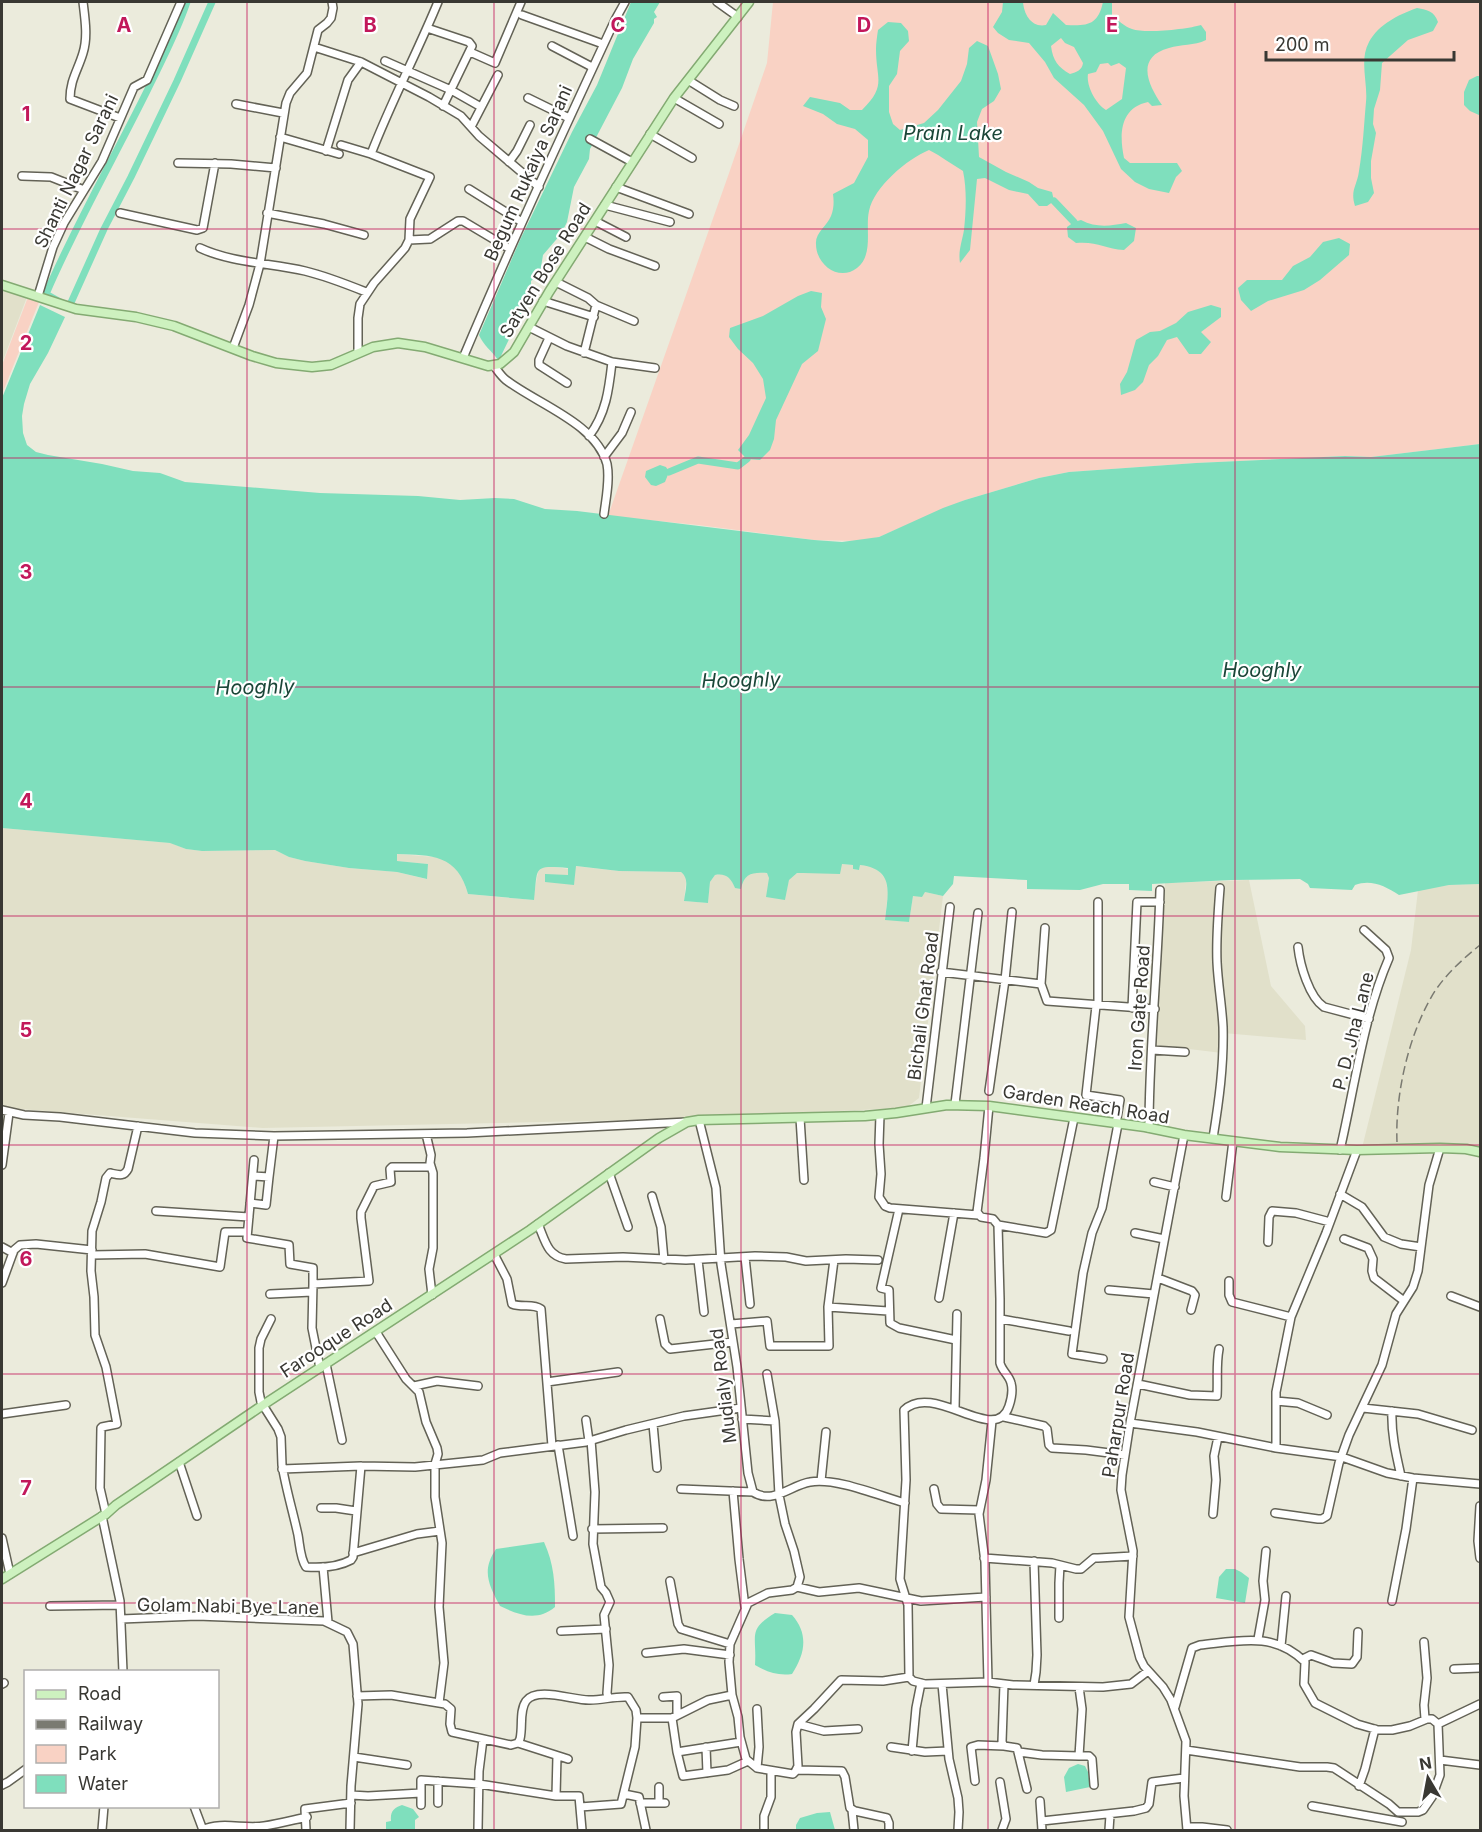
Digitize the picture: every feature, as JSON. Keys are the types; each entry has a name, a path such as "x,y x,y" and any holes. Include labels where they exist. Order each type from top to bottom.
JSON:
{"main road":[{"name":"Satyen Bose Road","path":"494,366 508,359 674,98 749,2"},
{"path":"2,285 76,309 136,316 174,326 276,363 312,367 337,363 373,347 398,343 425,347 494,366"},
{"name":"Garden Reach Road","path":"687,1122 880,1115 955,1104 989,1106 1280,1147 1340,1150 1440,1148 1480,1152"},
{"name":"Farooque Road","path":"6,1576 104,1515 263,1405 494,1254 659,1138 687,1122"}],"street":[{"path":"83,2 86,37 83,52 70,86 70,99 120,118"},
{"name":"Shanti Nagar Sarani","path":"40,297 53,247 102,161 134,87 147,80 181,2"},
{"path":"233,348 249,305 260,264 284,113 290,93 307,73 318,30 331,18 332,2"},
{"path":"371,154 386,114 408,71 437,2"},
{"path":"470,51 495,63 521,2"},
{"name":"Begum Rukaiya Sarani","path":"463,358 592,67 625,2"},
{"path":"717,2 738,16"},
{"path":"522,15 603,44"},
{"path":"427,28 469,42 472,46 443,105"},
{"path":"552,46 592,67"},
{"path":"314,47 361,62 461,116 539,187"},
{"path":"385,61 451,90 481,107"},
{"path":"326,151 348,80 361,62"},
{"path":"471,127 498,75"},
{"path":"688,80 734,106"},
{"path":"528,98 569,118"},
{"path":"674,98 719,124"},
{"path":"236,104 284,113"},
{"path":"509,162 530,125"},
{"path":"650,134 692,158"},
{"path":"280,137 339,154"},
{"path":"590,138 632,162"},
{"path":"341,145 430,177 410,219 410,240 366,292 360,304 358,353"},
{"path":"178,163 215,163 276,168"},
{"path":"120,213 200,230 204,226 215,163"},
{"path":"22,176 51,177 84,190"},
{"path":"616,187 689,214"},
{"path":"469,189 522,222"},
{"path":"605,205 670,222"},
{"path":"267,213 324,224 364,235"},
{"path":"410,240 430,239 458,221 463,221 510,249"},
{"path":"595,221 626,237"},
{"path":"585,237 609,249 655,266"},
{"path":"200,248 260,264 338,280 366,292"},
{"path":"556,282 588,298 596,305 634,321"},
{"path":"543,301 594,316"},
{"path":"584,353 596,305"},
{"path":"529,327 584,353 612,362 655,368"},
{"path":"549,338 539,365 545,371 567,383"},
{"path":"589,436 599,422 606,399 612,362"},
{"path":"494,366 504,379 574,422 600,449 608,478 604,514"},
{"path":"604,458 621,433 631,412"},
{"path":"1213,1138 1222,1063 1223,1025 1217,962 1220,888"},
{"name":"Iron Gate Road","path":"1149,1128 1160,890"},
{"path":"1098,902 1098,1002 1086,1095 1120,1100 1102,1208 1092,1233 1083,1273 1072,1354 1103,1359"},
{"path":"1132,1008 1137,902 1160,902"},
{"name":"Bichali Ghat Road","path":"926,1108 950,907"},
{"path":"989,1091 1012,912"},
{"path":"955,1104 978,913"},
{"path":"1045,928 1041,984 1047,1001 1155,1009"},
{"name":"P. D. Jha Lane","path":"1340,1150 1370,1018 1389,958 1389,954 1364,930"},
{"path":"1298,947 1302,970 1320,1004 1324,1007 1370,1018"},
{"path":"941,972 1041,984"},
{"path":"1152,1050 1185,1052"},
{"path":"978,1215 989,1106"},
{"path":"2,1166 5,1112 195,1133 274,1136 426,1134 687,1122"},
{"path":"880,1115 879,1197 885,1206 978,1215 993,1219 998,1224 1046,1233 1051,1230 1074,1118"},
{"path":"800,1118 804,1180"},
{"name":"Mudialy Road","path":"699,1120 716,1188 721,1259 737,1367 748,1473 753,1492"},
{"path":"123,1670 120,1605 100,1488 101,1428 117,1424 108,1377 95,1335 91,1271 92,1231 106,1178 110,1173 126,1174 129,1169 138,1126"},
{"path":"426,1134 434,1173 432,1248 429,1269 432,1295"},
{"name":"Paharpur Road","path":"1184,1135 1130,1423 1121,1490 1131,1533 1133,1556 1129,1617 1140,1658 1148,1671 1163,1687 1175,1707 1186,1741 1184,1796 1187,1829"},
{"path":"250,1203 266,1205 274,1136"},
{"path":"1226,1197 1233,1141"},
{"path":"1275,1513 1318,1519 1324,1518 1328,1512 1339,1463 1349,1435 1383,1365 1396,1314 1413,1287 1418,1271 1430,1185 1440,1148"},
{"path":"1275,1448 1276,1401 1291,1317 1357,1150"},
{"path":"254,1160 247,1238 289,1245 290,1264 313,1268 312,1328 342,1440"},
{"path":"313,1284 369,1281 361,1212 374,1186 391,1182 390,1169 392,1167 431,1167"},
{"path":"609,1173 627,1227"},
{"path":"253,1176 269,1177"},
{"path":"1154,1182 1175,1187"},
{"path":"1340,1194 1362,1207 1383,1237 1401,1244 1421,1247"},
{"path":"652,1196 660,1227 664,1260"},
{"path":"899,1209 881,1288 889,1290 890,1323 892,1326 957,1340"},
{"path":"156,1211 249,1217"},
{"path":"1268,1242 1269,1217 1272,1211 1296,1213 1330,1222"},
{"path":"939,1299 954,1213"},
{"path":"538,1224 550,1251 557,1258 566,1259 623,1257 698,1260 779,1257 806,1261 879,1260"},
{"path":"998,1224 1000,1363 1012,1388 1009,1406 1004,1417 992,1421 971,1417 955,1409 927,1401 910,1404 904,1410 906,1480 900,1579 908,1605 909,1677 921,1683 988,1682 1079,1687 1131,1684 1148,1671"},
{"path":"2,1283 13,1252 20,1245 36,1244 92,1252 145,1254 220,1267 225,1232 248,1232"},
{"path":"1135,1233 1164,1239"},
{"path":"1344,1239 1368,1248 1373,1259 1374,1278 1404,1301"},
{"path":"2,1247 13,1252"},
{"path":"494,1254 507,1279 512,1304 537,1306 542,1309 546,1382 555,1445 573,1536"},
{"path":"746,1257 750,1304"},
{"path":"698,1260 704,1312"},
{"path":"731,1324 767,1322 770,1346 829,1346 828,1307 834,1260"},
{"path":"1158,1278 1192,1291 1195,1294 1191,1310"},
{"path":"1229,1281 1229,1295 1232,1302 1291,1317"},
{"path":"1109,1290 1154,1294"},
{"path":"270,1294 312,1292"},
{"path":"1451,1296 1480,1308"},
{"path":"828,1307 888,1311"},
{"path":"955,1409 957,1314"},
{"path":"271,1319 261,1339 258,1360 259,1392 263,1405 281,1437 282,1469 303,1563 306,1567 322,1567 351,1560 361,1466"},
{"path":"660,1319 665,1344 670,1349 733,1342"},
{"path":"1001,1319 1069,1331"},
{"path":"376,1332 406,1379 419,1392 426,1422 437,1448 435,1507 442,1550 439,1607 444,1663 439,1703"},
{"path":"1138,1384 1190,1395 1217,1396 1216,1363 1219,1349"},
{"path":"546,1382 618,1372"},
{"path":"767,1374 775,1420 779,1495 785,1524 798,1564 800,1576 797,1587"},
{"path":"414,1386 437,1382 478,1386"},
{"path":"1276,1401 1298,1403 1327,1415"},
{"path":"2,1414 66,1405"},
{"path":"282,1469 361,1466 415,1467 483,1460 500,1453 590,1441 693,1414 741,1408"},
{"path":"1363,1408 1418,1414 1472,1430"},
{"path":"1392,1411 1391,1427 1401,1476"},
{"path":"1004,1417 1044,1426 1052,1448 1125,1455"},
{"path":"742,1419 775,1420"},
{"path":"586,1420 595,1492 592,1544 601,1587 610,1602 604,1615 609,1665 608,1698"},
{"path":"988,1682 984,1558 979,1510 986,1480 992,1421"},
{"path":"1130,1423 1342,1457 1401,1476 1480,1484"},
{"path":"653,1424 657,1468"},
{"path":"821,1481 826,1432"},
{"path":"1213,1515 1216,1480 1214,1456 1218,1437"},
{"path":"179,1462 197,1516"},
{"path":"1392,1601 1413,1478"},
{"path":"681,1489 753,1492 765,1496 779,1495 803,1484 821,1481 856,1488 905,1503"},
{"path":"934,1490 937,1504 941,1509 979,1510"},
{"path":"734,1491 745,1607"},
{"path":"1480,1506 1478,1541 1480,1558"},
{"path":"321,1508 356,1511"},
{"path":"592,1529 663,1528"},
{"path":"353,1553 417,1534 440,1531"},
{"path":"2,1538 6,1576"},
{"path":"1258,1639 1265,1600 1263,1581 1266,1551"},
{"path":"984,1558 1034,1561 1082,1569 1098,1557 1133,1556"},
{"path":"1034,1561 1037,1655 1034,1685"},
{"path":"1059,1618 1060,1565"},
{"path":"322,1567 328,1622"},
{"path":"670,1581 678,1624 681,1629 730,1644"},
{"path":"854,1830 843,1771 797,1770 793,1774 757,1768 748,1761 741,1742 732,1695 730,1655 730,1644 745,1607 748,1603 768,1593 792,1590 797,1587 819,1592 859,1588 921,1601 986,1597"},
{"path":"1281,1646 1286,1596"},
{"path":"50,1606 120,1605"},
{"name":"Golam Nabi Bye Lane","path":"121,1619 197,1616 324,1621 347,1632 354,1655 358,1719 351,1795 351,1830"},
{"path":"561,1631 606,1629"},
{"path":"1303,1659 1311,1655 1343,1665 1352,1664 1357,1657 1358,1632"},
{"path":"1175,1707 1192,1648 1200,1645 1258,1639 1269,1641 1303,1659 1306,1665 1304,1684 1317,1705 1357,1724 1374,1729 1392,1730 1410,1726 1425,1719 1432,1719 1438,1724 1440,1775 1432,1797 1423,1810 1404,1813 1398,1812 1334,1768 1300,1767 1186,1750"},
{"path":"1424,1642 1427,1678 1425,1719"},
{"path":"646,1653 684,1649 730,1655"},
{"path":"1454,1669 1480,1668"},
{"path":"797,1770 796,1732 798,1724 841,1680 883,1681 909,1677"},
{"path":"912,1751 921,1683"},
{"path":"942,1684 948,1751 959,1812 958,1830 951,1830"},
{"path":"1004,1684 1001,1739 1004,1746"},
{"path":"1079,1687 1082,1709 1079,1756"},
{"path":"518,1743 522,1732 523,1708 530,1698 552,1694 588,1701 628,1696 636,1710 637,1718 635,1747 621,1804 580,1807"},
{"path":"357,1696 391,1695 445,1704 451,1709 452,1732 511,1745 518,1743 568,1759"},
{"path":"637,1718 675,1717 708,1700 732,1695"},
{"path":"663,1696 677,1696 675,1717 677,1752 683,1776 728,1770 748,1761"},
{"path":"1438,1724 1480,1704"},
{"path":"757,1709 759,1746 757,1768"},
{"path":"798,1724 824,1731 858,1729"},
{"path":"1359,1786 1368,1761 1374,1729"},
{"path":"478,1830 478,1784 483,1739"},
{"path":"677,1752 741,1742"},
{"path":"975,1781 970,1749 972,1746 1016,1747 1027,1789"},
{"path":"706,1747 707,1773"},
{"path":"891,1747 912,1751 948,1751"},
{"path":"1019,1752 1089,1756 1092,1759 1094,1785"},
{"path":"556,1796 557,1756"},
{"path":"354,1757 406,1765"},
{"path":"1440,1760 1480,1765"},
{"path":"2,1785 24,1770"},
{"path":"764,1830 764,1816 771,1797 771,1771"},
{"path":"1042,1821 1110,1815 1146,1808 1149,1804 1152,1782 1184,1778"},
{"path":"421,1804 421,1780 478,1784 556,1796 579,1796 582,1830"},
{"path":"438,1781 438,1803"},
{"path":"1000,1782 1006,1818 1002,1830"},
{"path":"640,1803 662,1803 659,1787"},
{"path":"351,1795 421,1793"},
{"path":"624,1794 639,1797 646,1830"},
{"path":"1040,1801 1042,1830"},
{"path":"306,1830 305,1809 351,1803"},
{"path":"1312,1806 1402,1822"},
{"path":"102,1830 104,1808"},
{"path":"195,1808 202,1830 211,1827 263,1826 307,1816"},
{"path":"852,1810 887,1818 889,1830"},
{"path":"1401,1830 1404,1813"},
{"path":"1109,1830 1110,1815"},
{"path":"1187,1829 1203,1827 1227,1830"}],"shaded area":[{"path":"2,291 27,297 2,363"},
{"path":"2,828 171,843 186,849 202,851 275,850 305,861 397,872 426,879 428,864 396,861 397,854 435,857 447,860 461,873 468,894 533,900 538,872 542,867 547,866 569,869 568,875 574,884 575,866 619,871 681,872 685,875 686,881 684,901 708,903 710,882 715,875 722,874 732,880 735,888 741,888 748,874 767,873 785,900 789,879 797,873 842,864 853,865 853,869 859,870 860,865 871,866 886,880 888,893 885,919 909,922 913,896 925,892 943,896 919,1098 906,1108 632,1120 262,1128 20,1109 2,1105"},
{"path":"1249,880 1271,986 1305,1026 1306,1040 1223,1033 1222,1053 1156,1045 1165,883"},
{"path":"1480,884 1480,1149 1465,1145 1362,1148 1411,950 1418,890 1449,885"}],"green space":[{"path":"773,2 1480,2 1480,444 1371,457 1345,456 1196,463 1069,472 1039,478 965,500 879,537 861,541 814,540 608,516 767,63"},
{"path":"28,297 39,302 2,394 2,365"}],"water":[{"path":"631,2 660,2 654,12 657,17 633,59 622,88 590,149 589,159 574,187 567,222 561,234 543,255 540,273 531,281 528,296 531,299 525,302 498,360 479,335 520,240 597,85"},
{"path":"1003,2 1023,2 1027,16 1037,25 1046,25 1053,13 1066,25 1080,25 1095,20 1103,2 1112,2 1112,16 1132,29 1156,31 1201,25 1206,32 1206,40 1169,48 1158,52 1152,58 1148,65 1149,81 1162,105 1152,106 1148,102 1139,105 1127,116 1122,131 1124,158 1130,163 1177,163 1182,171 1176,177 1169,193 1149,189 1135,182 1121,169 1103,131 1084,105 1054,78 1045,62 1029,43 1009,40 993,27 1002,12","holes":["1061,38 1065,43 1074,47 1083,63 1079,70 1070,74 1062,69 1053,56 1051,46","1108,63 1111,66 1119,63 1126,68 1122,99 1106,110 1092,94 1088,74 1096,72 1100,64"]},
{"path":"1417,8 1435,15 1438,22 1433,31 1408,40 1382,63 1380,90 1374,109 1373,124 1376,133 1371,161 1374,193 1368,202 1355,206 1354,192 1360,162 1366,102 1364,64 1366,49 1373,36 1384,25"},
{"name":"Prain Lake","path":"888,22 901,23 908,31 909,41 900,51 897,74 889,86 889,112 893,124 900,130 924,123 938,110 961,81 967,64 969,48 977,41 988,46 1001,89 994,101 982,109 977,122 979,157 1038,188 1052,192 1054,201 1047,206 1039,206 1028,194 1009,190 985,178 977,179 970,250 960,263 966,208 963,171 929,150 902,167 877,193 869,211 867,249 862,263 850,272 836,272 824,265 820,259 816,240 832,213 833,194 854,183 868,157 868,140 855,129 837,124 823,114 803,106 810,97 840,103 850,110 862,110 875,95 878,82 876,49 878,30"},
{"path":"1480,76 1479,115 1464,105 1464,92 1469,80"},
{"path":"1081,220 1103,226 1126,223 1136,228 1134,241 1124,250 1090,243 1076,243 1068,237 1067,227"},
{"path":"1339,238 1350,244 1349,255 1320,280 1304,290 1268,301 1251,311 1241,300 1238,288 1247,280 1282,280 1293,266 1310,257 1323,242"},
{"path":"811,291 822,293 821,307 826,319 818,351 802,364 776,420 770,450 760,460 747,459 738,450 749,435 766,398 763,379 753,363 729,337 730,328 763,316"},
{"name":"Hooghly","path":"40,305 65,317 30,384 24,404 23,433 27,445 36,452 48,455 133,471 160,473 185,482 320,493 418,496 460,500 514,499 545,509 842,542 879,537 965,500 1039,478 1069,472 1196,463 1345,456 1371,457 1480,444 1480,884 1449,885 1399,895 1372,883 1355,885 1352,890 1310,888 1300,879 1152,884 1152,891 1129,890 1129,884 1103,884 1080,890 1027,889 1027,880 954,876 953,884 943,896 925,892 922,897 913,896 909,922 885,920 888,892 884,877 871,867 860,865 859,870 853,869 853,865 842,864 840,874 797,873 789,880 785,900 766,897 769,878 767,873 750,875 744,880 741,889 735,888 730,879 725,876 715,875 710,882 708,903 684,901 686,882 681,872 619,871 576,866 574,885 545,882 545,874 568,875 568,868 548,867 539,870 534,900 468,894 458,871 450,864 421,855 397,854 397,861 428,864 427,879 397,872 305,861 275,850 202,851 186,849 170,843 2,828 2,398"},
{"path":"1211,305 1221,308 1221,317 1201,332 1211,342 1201,354 1189,354 1177,337 1167,340 1158,356 1149,365 1143,382 1135,390 1121,395 1120,384 1127,372 1136,340 1150,332 1160,331 1176,323 1188,312"},
{"path":"660,465 666,467 669,472 665,482 656,486 651,485 645,477 646,471"},
{"path":"544,1542 553,1574 555,1607 548,1612 528,1616 500,1606 488,1578 489,1564 496,1549"},
{"path":"1226,1569 1235,1569 1249,1578 1245,1603 1216,1598 1219,1577"},
{"path":"775,1613 792,1615 801,1629 802,1652 792,1674 773,1673 755,1665 755,1634 760,1624"},
{"path":"1078,1764 1085,1766 1090,1787 1066,1792 1064,1777 1069,1768"},
{"path":"402,1805 413,1809 419,1817 415,1820 415,1830 386,1830 386,1822 391,1821 393,1810"},
{"path":"830,1812 835,1830 796,1830 800,1818"}],"waterway":[{"path":"187,2 164,57 82,217 46,294 69,307 104,229 177,81 212,2"},
{"path":"1054,201 1074,222"},
{"path":"669,472 698,460 738,466 747,459"}],"railway":[{"path":"1397,1142 1401,1084 1418,1025 1440,984 1480,945"}]}
